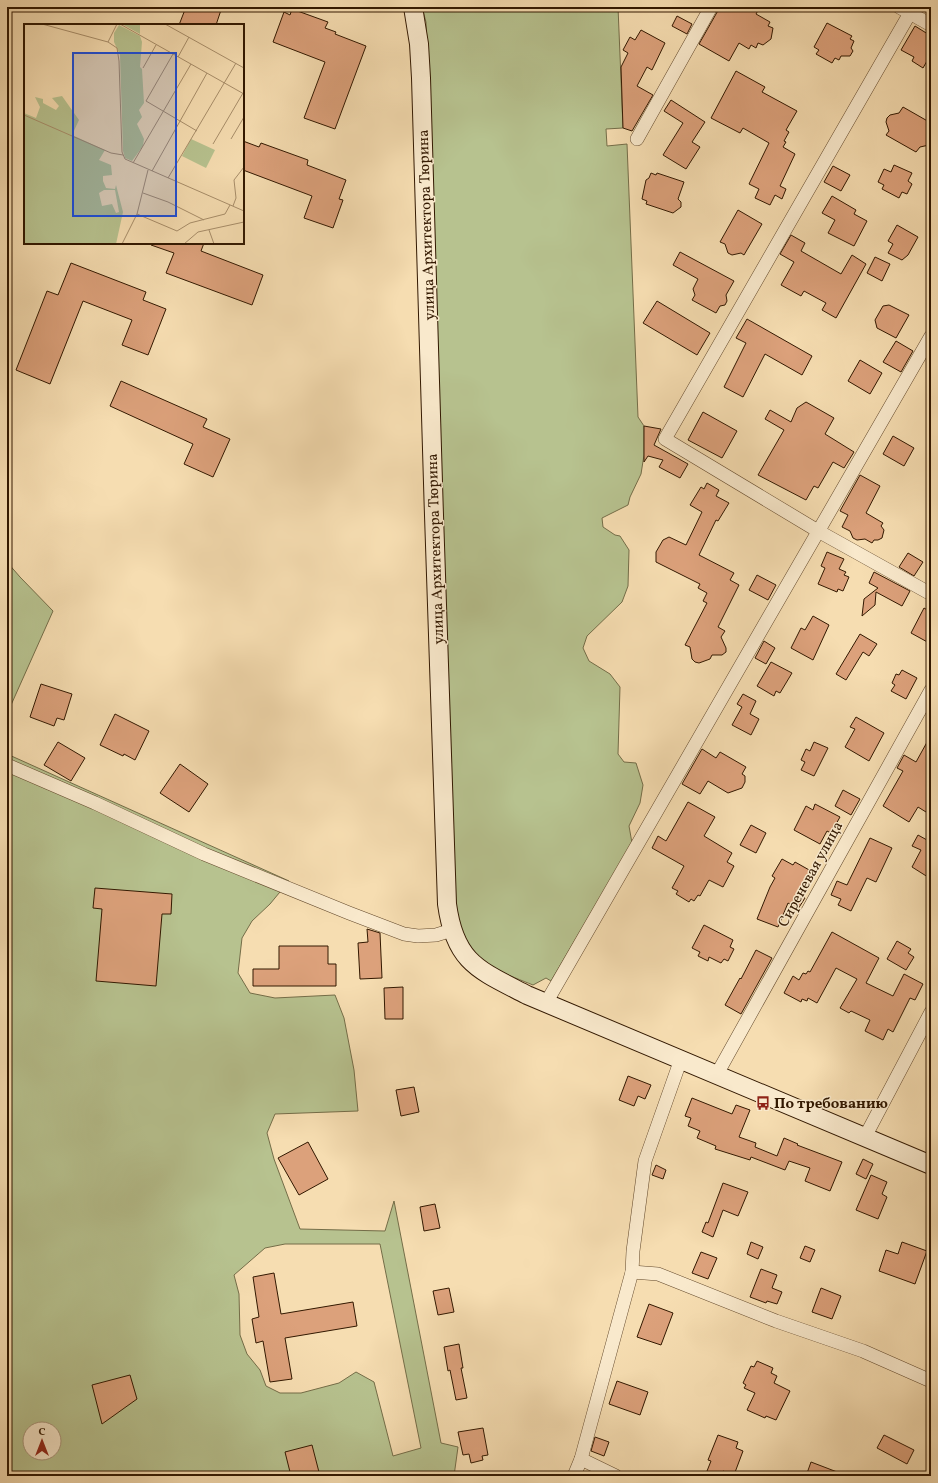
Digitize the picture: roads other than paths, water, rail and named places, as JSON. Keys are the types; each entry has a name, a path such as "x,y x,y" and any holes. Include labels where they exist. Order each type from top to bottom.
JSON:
{"street":[{"name":"улица Архитектора Тюрина","path":"413,7 419,44 421,78 442,786 447,904 452,930 458,944 467,957 487,974 546,1003 931,1165"},
{"path":"637,139 711,7"},
{"path":"931,25 905,10 665,439 818,531 931,594"},
{"path":"546,1003 931,336"},
{"name":"Сиреневая улица","path":"717,1074 931,690"},
{"path":"7,765 204,854 404,934 418,936 436,935 452,930"},
{"path":"866,1137 931,1012"},
{"path":"574,1476 581,1459 632,1272 633,1251 644,1161 681,1059"},
{"path":"632,1272 658,1274 776,1321 863,1351 931,1382"},
{"path":"581,1459 616,1476"}],"place":[{"name":"По требованию","path":"763,1103"}]}
